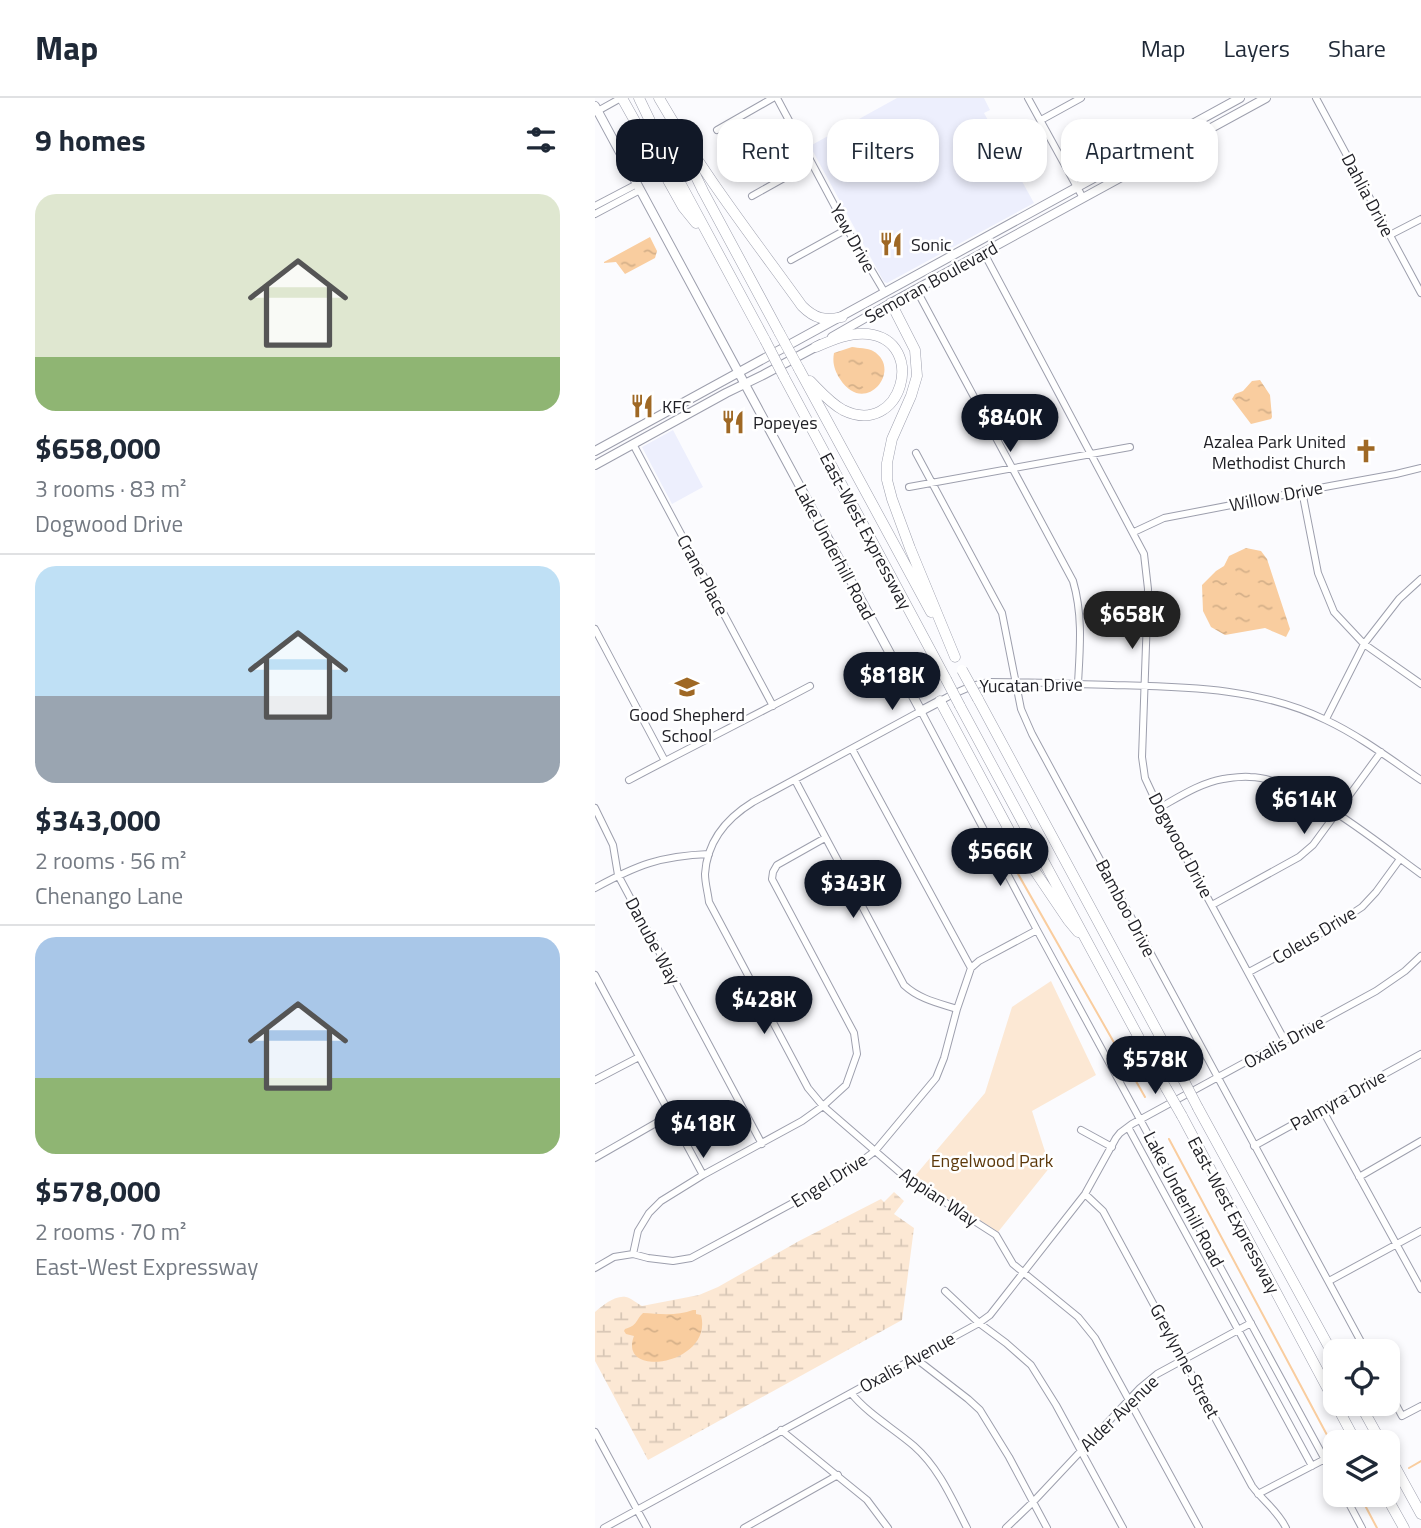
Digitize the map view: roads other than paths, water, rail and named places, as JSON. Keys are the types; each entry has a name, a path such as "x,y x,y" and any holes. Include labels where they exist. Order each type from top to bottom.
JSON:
{"highway":[{"path":"622,98 683,207 706,233"},
{"path":"659,98 723,197 802,306 817,318 842,317"},
{"name":"East-West Expressway","path":"659,98 703,191 1325,1339"},
{"name":"East-West Expressway","path":"641,101 706,233 1350,1430"},
{"path":"891,303 915,350 917,376 892,439 887,480 906,536 955,657"},
{"path":"799,369 830,402 852,414 875,413 887,407 896,397 903,375 901,362 890,344 880,337 857,334 815,347"},
{"path":"940,701 1016,843 1068,920 1091,948"},
{"path":"1400,1476 1421,1514"},
{"path":"1392,1507 1403,1528"}],"main road":[{"name":"Semoran Boulevard","path":"595,451 1240,98"},
{"name":"Semoran Boulevard","path":"595,465 1266,98"},
{"name":"Lake Underhill Road","path":"596,110 921,712"},
{"name":"Yew Drive","path":"885,293 891,303"},
{"name":"Yucatan Drive","path":"921,712 940,701"}],"street":[{"path":"596,110 622,98"},
{"path":"737,119 775,98"},
{"name":"Yew Drive","path":"775,98 787,119"},
{"path":"1028,98 1040,119"},
{"path":"1043,119 1081,98"},
{"name":"Dahlia Drive","path":"1316,98 1421,293"},
{"path":"1047,131 1083,198"},
{"name":"Yew Drive","path":"813,167 885,293"},
{"path":"752,196 777,182"},
{"path":"595,206 638,187"},
{"path":"595,214 638,187"},
{"path":"1390,235 1421,219"},
{"path":"791,260 847,229"},
{"name":"Dogwood Drive","path":"984,253 1145,554 1145,778 1285,1041"},
{"path":"916,289 1073,581 1081,622 1078,683"},
{"name":"Crane Place","path":"633,444 773,706"},
{"path":"909,487 1130,447"},
{"name":"Bamboo Drive","path":"916,453 1002,613 1021,709 1032,734 1360,1339"},
{"name":"Willow Drive","path":"1134,531 1164,519 1421,468"},
{"path":"1302,491 1318,573 1335,612 1364,644 1421,684"},
{"path":"1326,719 1364,644 1399,599 1421,579"},
{"path":"595,629 666,761"},
{"name":"Yucatan Drive","path":"940,701 974,684 989,682 1145,685 1239,692 1271,699 1326,719 1421,780"},
{"path":"629,780 810,686"},
{"name":"Yucatan Drive","path":"709,854 728,820 746,806 921,712"},
{"name":"Lake Underhill Road","path":"921,712 1323,1455"},
{"path":"852,749 971,968 1037,930"},
{"path":"1212,905 1299,857 1313,845 1381,752"},
{"path":"1159,808 1198,787 1221,779 1250,776 1277,782 1304,793 1421,874"},
{"path":"795,780 904,985 922,998 957,1009"},
{"name":"Danube Way","path":"595,808 613,845 618,875 762,1144"},
{"path":"633,1254 638,1231 660,1201 802,1121 846,1085 857,1054 854,1032 772,879 777,865 825,838"},
{"path":"595,888 649,862 663,858 709,854"},
{"name":"Appian Way","path":"709,854 705,875 709,902 808,1088 823,1106 904,1176 996,1235 1013,1264 1078,1317 1095,1338 1199,1528"},
{"name":"Coleus Drive","path":"1249,972 1327,930 1362,907 1400,859"},
{"name":"Oxalis Drive","path":"1141,1119 1376,991 1421,956"},
{"name":"Engel Drive","path":"595,1268 614,1257 633,1254 673,1261 691,1258 841,1177 874,1151 936,1078 971,968"},
{"path":"595,975 703,1175"},
{"name":"Palmyra Drive","path":"1254,1146 1421,1054"},
{"path":"595,1080 639,1056"},
{"path":"1322,1109 1421,1289"},
{"path":"595,1158 670,1115"},
{"name":"Oxalis Avenue","path":"604,1528 991,1315 1085,1194 1120,1133 1141,1119"},
{"name":"Lake Underhill Road","path":"1128,1127 1312,1466"},
{"path":"1081,1130 1111,1147"},
{"path":"1359,1177 1421,1141"},
{"name":"Greylynne Street","path":"1085,1194 1103,1210 1252,1486 1276,1511 1286,1528"},
{"path":"1329,1281 1421,1231"},
{"path":"945,1291 1031,1365 1056,1405 1123,1528"},
{"name":"Alder Avenue","path":"1006,1528 1129,1398 1157,1374 1251,1323"},
{"path":"915,1358 980,1410 1047,1528"},
{"path":"851,1392 859,1402 929,1460 967,1528"},
{"path":"1400,1412 1402,1416 1421,1406"},
{"path":"781,1430 867,1500 886,1527"},
{"path":"595,1432 647,1528"},
{"path":"1258,1494 1323,1460"},
{"path":"744,1528 838,1475"},
{"path":"1351,1507 1363,1528"}],"water":[{"path":"650,237 657,251 655,258 625,274 616,262 604,263 604,262"},
{"path":"852,347 871,350 882,359 883,378 870,392 860,394 850,390 835,370 834,353"},
{"path":"1260,380 1270,395 1272,417 1251,424 1232,399 1252,381"},
{"path":"1246,548 1261,551 1267,559 1290,629 1286,637 1265,628 1225,635 1211,627 1203,611 1202,585 1224,566 1229,556"},
{"path":"693,1310 701,1315 701,1332 694,1345 681,1355 666,1360 651,1362 639,1358 633,1350 634,1336 624,1331 643,1313 675,1314"}],"waterway":[{"path":"1001,844 1145,1097"},
{"path":"1169,1139 1324,1430"},
{"path":"1409,1468 1421,1461"},
{"path":"1366,1507 1377,1528"}],"place":[{"name":"Sonic","path":"891,244"},
{"name":"KFC","path":"642,406"},
{"name":"Popeyes","path":"733,422"},
{"name":"Azalea Park United Methodist Church","path":"1366,451"},
{"name":"Good Shepherd School","path":"687,687"}],"park label":[{"name":"Engelwood Park","path":"992,1160"}]}
